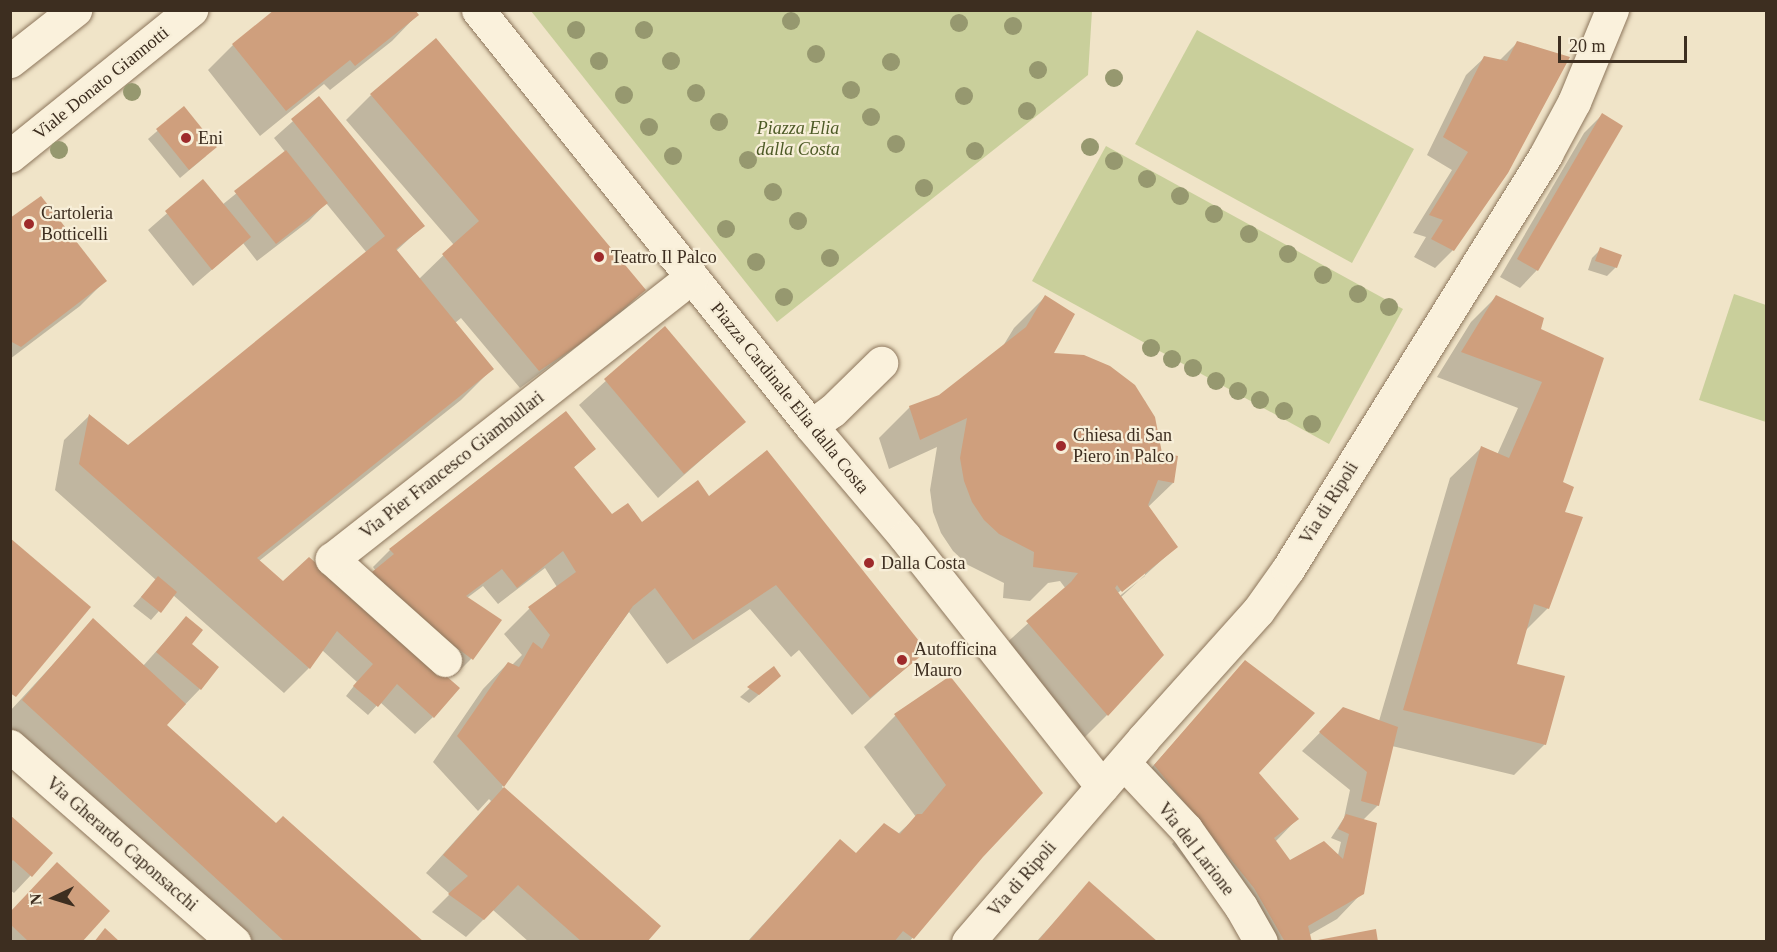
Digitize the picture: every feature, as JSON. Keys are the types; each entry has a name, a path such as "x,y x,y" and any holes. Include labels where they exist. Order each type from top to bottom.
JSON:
{"street":[{"path":"10,61 75,10"},
{"name":"Viale Donato Giannotti","path":"10,156 191,10"},
{"name":"Piazza Cardinale Elia dalla Costa","path":"478,10 812,426 905,537 1113,774"},
{"name":"Via di Ripoli","path":"968,942 1258,611 1288,569 1546,154 1574,102 1612,10"},
{"name":"Via Pier Francesco Giambullari","path":"445,660 332,559 692,277"},
{"path":"812,426 832,411 881,363"},
{"name":"Via Gherardo Caponsacchi","path":"10,746 234,942"},
{"name":"Via del Larione","path":"1113,774 1186,829 1235,898 1261,942"}],"green space":[{"name":"Piazza Elia dalla Costa","path":"531,11 1092,11 1088,75 777,322"},
{"path":"1197,30 1414,149 1352,263 1135,144"},
{"path":"1106,146 1403,309 1329,444 1032,281"},
{"path":"1734,294 1766,305 1766,422 1699,400"}],"building":[{"path":"274,10 415,10 419,15 355,66 350,60 286,111 232,44"},
{"path":"436,38 646,290 580,344 539,371 442,254 479,221 370,94"},
{"path":"1517,41 1570,57 1508,173 1454,251 1431,239 1443,220 1429,215 1468,152 1443,137 1484,56 1507,61"},
{"path":"319,96 425,226 396,249 494,369 257,558 283,581 309,557 460,688 434,718 397,684 378,707 353,686 373,664 337,631 310,669 79,464 89,414 128,445 385,236 291,119"},
{"path":"184,106 217,147 189,170 156,129"},
{"path":"1602,113 1623,126 1538,271 1517,259"},
{"path":"286,150 328,203 276,244 234,191"},
{"path":"203,179 251,237 212,270 165,211"},
{"path":"41,196 107,281 21,347 10,341 10,218"},
{"path":"1600,247 1622,255 1617,268 1595,261"},
{"name":"Chiesa di San Piero in Palco","path":"1045,295 1075,314 1054,353 1084,355 1110,366 1135,385 1155,417 1162,453 1178,456 1174,483 1158,480 1148,505 1178,547 1122,592 1117,585 1115,588 1164,655 1108,716 1026,621 1071,582 1078,573 1033,567 1034,552 999,534 984,520 972,502 964,481 960,458 967,418 920,440 909,406 939,395 1026,327"},
{"path":"1496,295 1544,318 1541,329 1604,358 1563,482 1574,487 1565,512 1583,517 1549,609 1534,604 1517,664 1565,676 1546,745 1403,710 1481,446 1509,458 1542,382 1461,352"},
{"path":"665,326 746,422 684,474 604,379"},
{"path":"566,411 596,449 574,467 612,514 628,503 642,522 698,480 709,496 767,450 927,651 870,698 776,585 693,640 655,588 633,606 504,787 457,736 508,662 519,667 533,642 542,649 550,635 528,607 576,572 563,551 517,588 502,569 466,596 502,620 473,660 431,628 372,572 394,554 389,549"},
{"path":"10,538 91,607 16,697 10,693"},
{"path":"158,576 177,592 161,613 141,597"},
{"path":"186,616 203,630 192,644 219,667 201,690 156,652"},
{"path":"93,618 186,704 167,725 276,823 283,816 424,942 285,942 22,700"},
{"path":"1245,660 1315,713 1259,773 1299,819 1274,838 1290,860 1324,841 1343,859 1349,834 1338,829 1346,814 1377,823 1364,894 1308,926 1312,942 1285,942 1254,888 1154,765"},
{"path":"774,666 781,676 759,695 747,687"},
{"path":"950,676 1043,793 983,857 914,939 903,931 894,942 748,942 840,839 856,853 884,823 900,834 917,814 922,814 946,785 894,714"},
{"path":"1343,707 1398,727 1379,806 1361,801 1367,772 1319,732"},
{"path":"504,787 661,926 647,942 582,942 518,885 484,920 448,894 468,876 443,855"},
{"path":"10,815 53,853 32,877 13,860 10,863"},
{"path":"57,862 110,911 82,942 29,942 10,924 10,912"},
{"path":"1089,881 1158,942 1037,942"},
{"path":"105,928 120,942 94,942"},
{"path":"1376,929 1378,942 1318,942 1318,940"}],"place":[{"name":"Eni","path":"186,138"},
{"name":"Cartoleria Botticelli","path":"29,224"},
{"name":"Teatro Il Palco","path":"599,257"},
{"name":"Chiesa di San Piero in Palco","path":"1061,446"},
{"name":"Dalla Costa","path":"869,563"},
{"name":"Autofficina Mauro","path":"902,660"}]}
